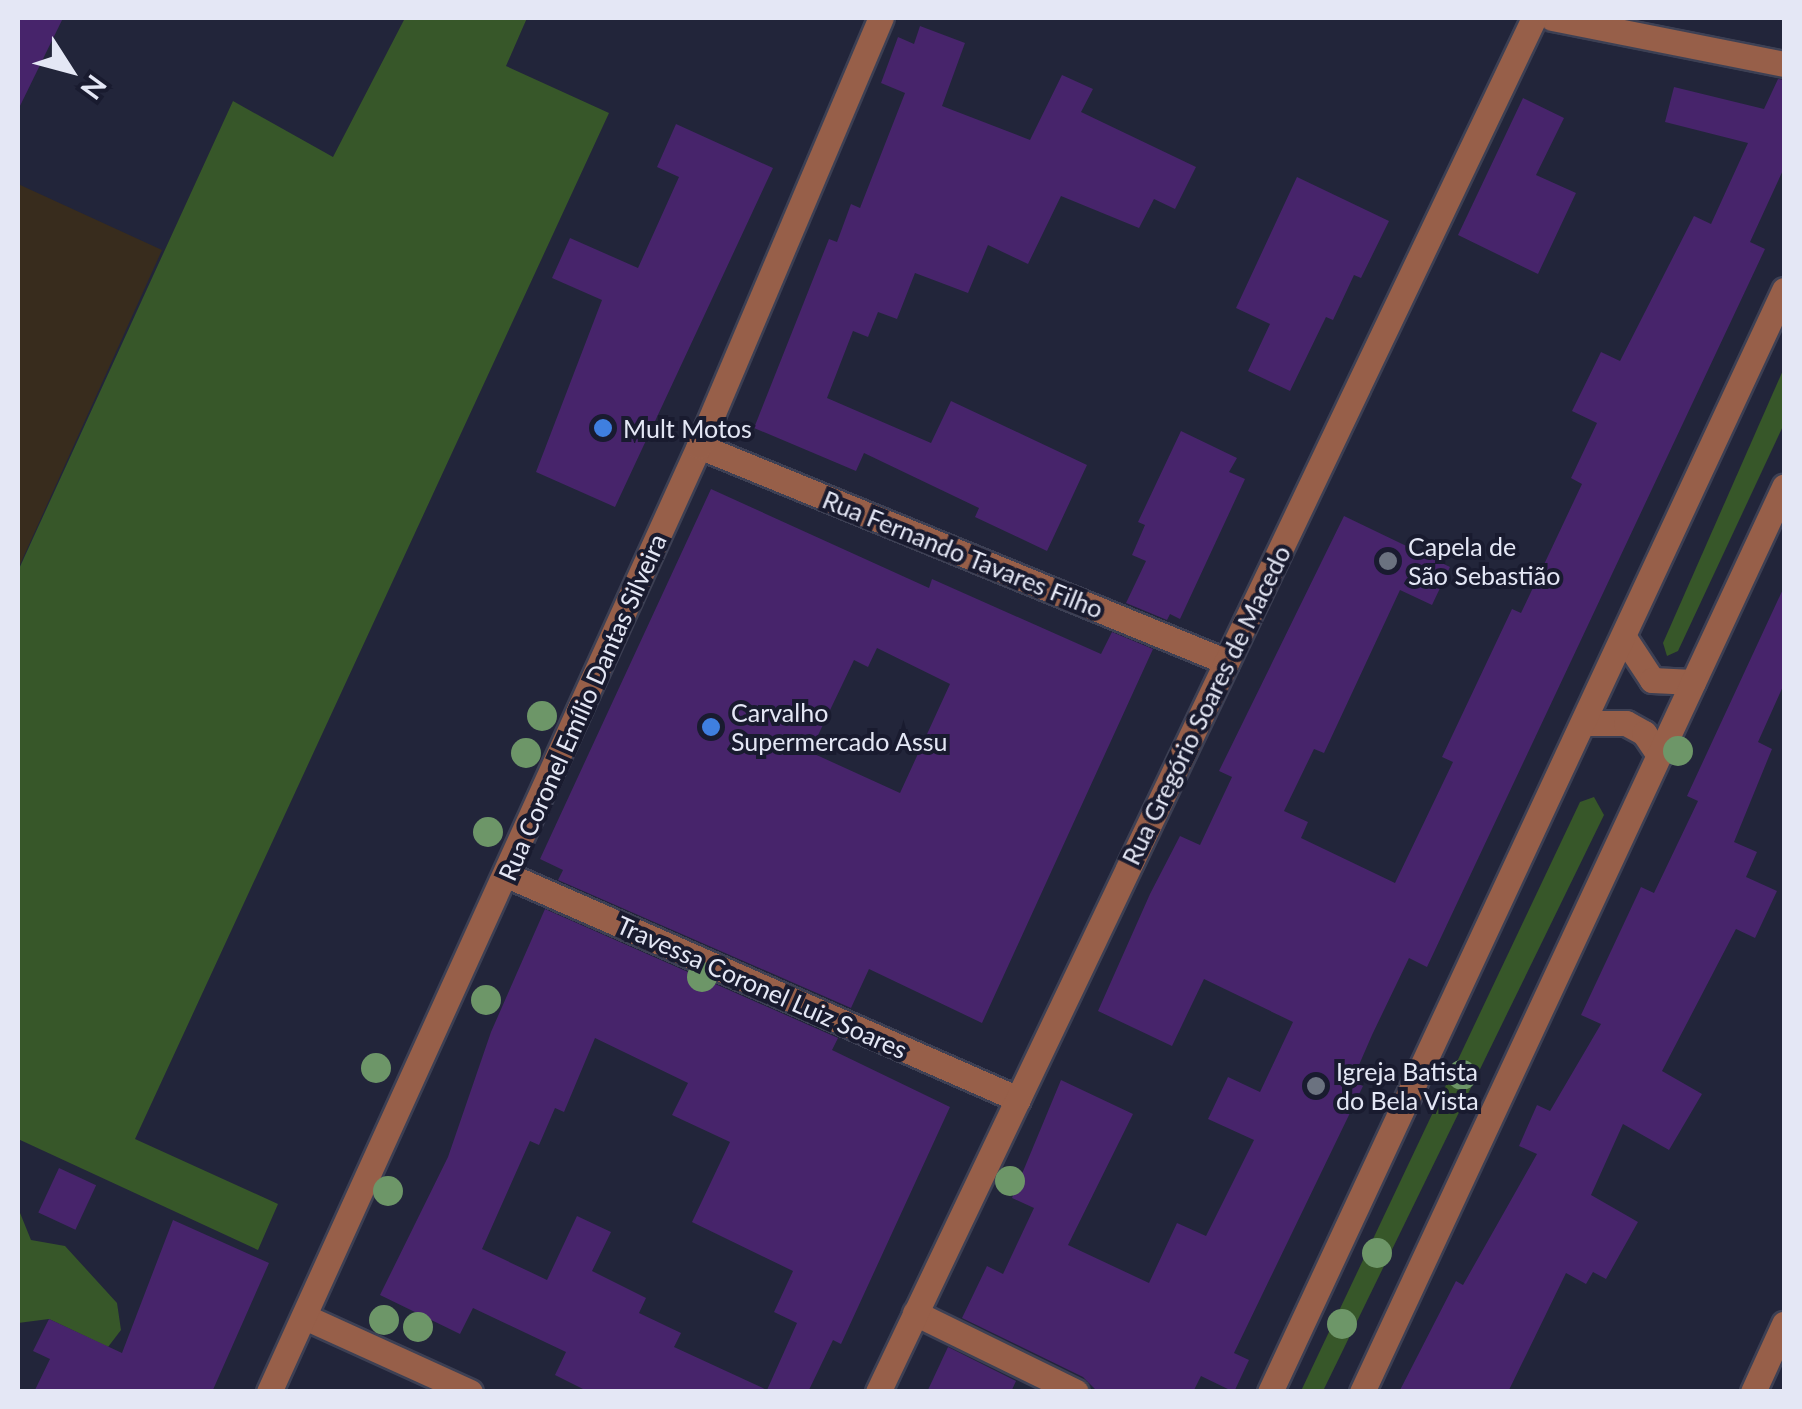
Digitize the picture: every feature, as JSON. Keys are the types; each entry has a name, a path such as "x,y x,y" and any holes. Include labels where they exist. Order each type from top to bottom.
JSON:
{"street":[{"name":"Rua Coronel Emílio Dantas Silveira","path":"269,1392 699,446 881,18"},
{"name":"Rua Gregório Soares de Macedo","path":"878,1392 1534,18"},
{"path":"1552,18 1784,64"},
{"path":"1270,1392 1586,723 1784,290"},
{"name":"Rua Fernando Tavares Filho","path":"699,446 1226,662"},
{"path":"1362,1392 1784,487"},
{"path":"1625,639 1652,680 1693,682"},
{"path":"1586,723 1626,723 1644,733 1659,755"},
{"name":"Travessa Coronel Luiz Soares","path":"506,875 1018,1099"},
{"path":"915,1313 1076,1392"},
{"path":"304,1317 470,1392"},
{"path":"1753,1392 1784,1324"}],"shaded area":[{"path":"18,184 162,250 18,569"}],"green space":[{"path":"405,18 527,18 506,66 609,113 135,1139 278,1204 258,1250 18,1139 18,571 233,101 333,157"},
{"path":"1784,368 1784,424 1678,651 1667,656 1663,643"},
{"path":"1594,797 1604,815 1323,1391 1301,1391 1580,802"},
{"path":"18,1208 31,1240 65,1246 117,1303 121,1330 108,1347 49,1319 18,1323"}],"building":[{"path":"18,18 63,18 18,110"},
{"path":"920,26 965,43 942,106 1030,140 1062,75 1093,89 1081,112 1196,167 1175,209 1154,199 1139,228 1061,196 1028,264 988,245 968,293 915,273 897,319 878,312 868,337 853,331 827,398 931,443 951,401 1087,465 1047,551 975,517 979,508 864,453 856,471 754,428 829,239 837,242 851,204 860,208 905,93 881,83 898,37 914,44"},
{"path":"1778,79 1784,80 1784,168 1750,242 1765,249 1427,967 1409,958 1372,1035 1352,1081 1363,1086 1234,1353 1249,1360 1234,1392 1201,1376 1193,1392 1098,1392 1083,1377 962,1318 987,1266 1003,1274 1034,1208 1012,1198 1061,1080 1133,1114 1068,1245 1149,1283 1177,1223 1206,1236 1254,1140 1208,1119 1228,1077 1260,1092 1293,1022 1204,979 1172,1046 1098,1011 1150,894 1180,836 1200,845 1232,777 1219,771 1344,516 1450,567 1432,605 1400,590 1324,753 1314,749 1284,811 1308,822 1301,838 1395,883 1453,762 1442,757 1512,609 1521,613 1582,484 1571,478 1597,423 1572,411 1601,352 1620,361 1694,216 1711,224 1748,143 1665,122 1674,87 1764,109"},
{"path":"1523,98 1564,118 1536,175 1576,193 1538,274 1458,235"},
{"path":"676,124 773,168 615,507 536,472 602,300 552,278 570,238 638,268 679,177 657,167"},
{"path":"1297,177 1389,221 1361,278 1354,275 1333,320 1326,317 1290,391 1248,371 1270,324 1236,308"},
{"path":"1181,431 1237,458 1229,472 1245,479 1180,619 1170,614 1167,620 1126,603 1146,561 1132,555 1145,525 1138,522"},
{"path":"711,489 929,588 932,579 1101,654 1112,632 1153,649 982,1023 869,969 851,1008 558,880 563,870 540,859","holes":["877,648 950,684 900,793 810,752 854,660 868,667"]},
{"path":"1784,587 1784,684 1758,742 1772,749 1734,842 1757,852 1746,877 1777,891 1755,938 1736,929 1662,1071 1702,1094 1669,1150 1623,1124 1591,1195 1638,1222 1606,1279 1593,1272 1586,1284 1566,1273 1508,1392 1399,1392 1456,1281 1463,1285 1537,1154 1519,1146 1537,1105 1550,1111 1601,1024 1581,1015 1641,887 1654,893 1698,801 1687,796"},
{"path":"545,909 838,1038 832,1050 950,1107 841,1344 833,1340 808,1392 589,1392 555,1375 566,1352 473,1308 460,1334 380,1295 448,1157 491,1032","holes":["595,1038 688,1083 672,1115 730,1142 692,1222 793,1271 774,1312 797,1323 767,1390 674,1347 681,1333 639,1313 646,1298 592,1271 611,1232 577,1216 547,1280 482,1249 530,1141 539,1145 555,1108 564,1112"]},
{"path":"59,1168 96,1185 75,1230 38,1212"},
{"path":"173,1220 269,1263 212,1392 34,1392 50,1359 33,1351 49,1319 122,1353"},
{"path":"948,1347 1016,1381 1011,1392 927,1392"}],"place":[{"name":"Mult Motos","path":"603,428"},
{"name":"Capela de São Sebastião","path":"1388,561"},
{"name":"Carvalho Supermercado Assu","path":"711,727"},
{"name":"Igreja Batista do Bela Vista","path":"1316,1086"}]}
